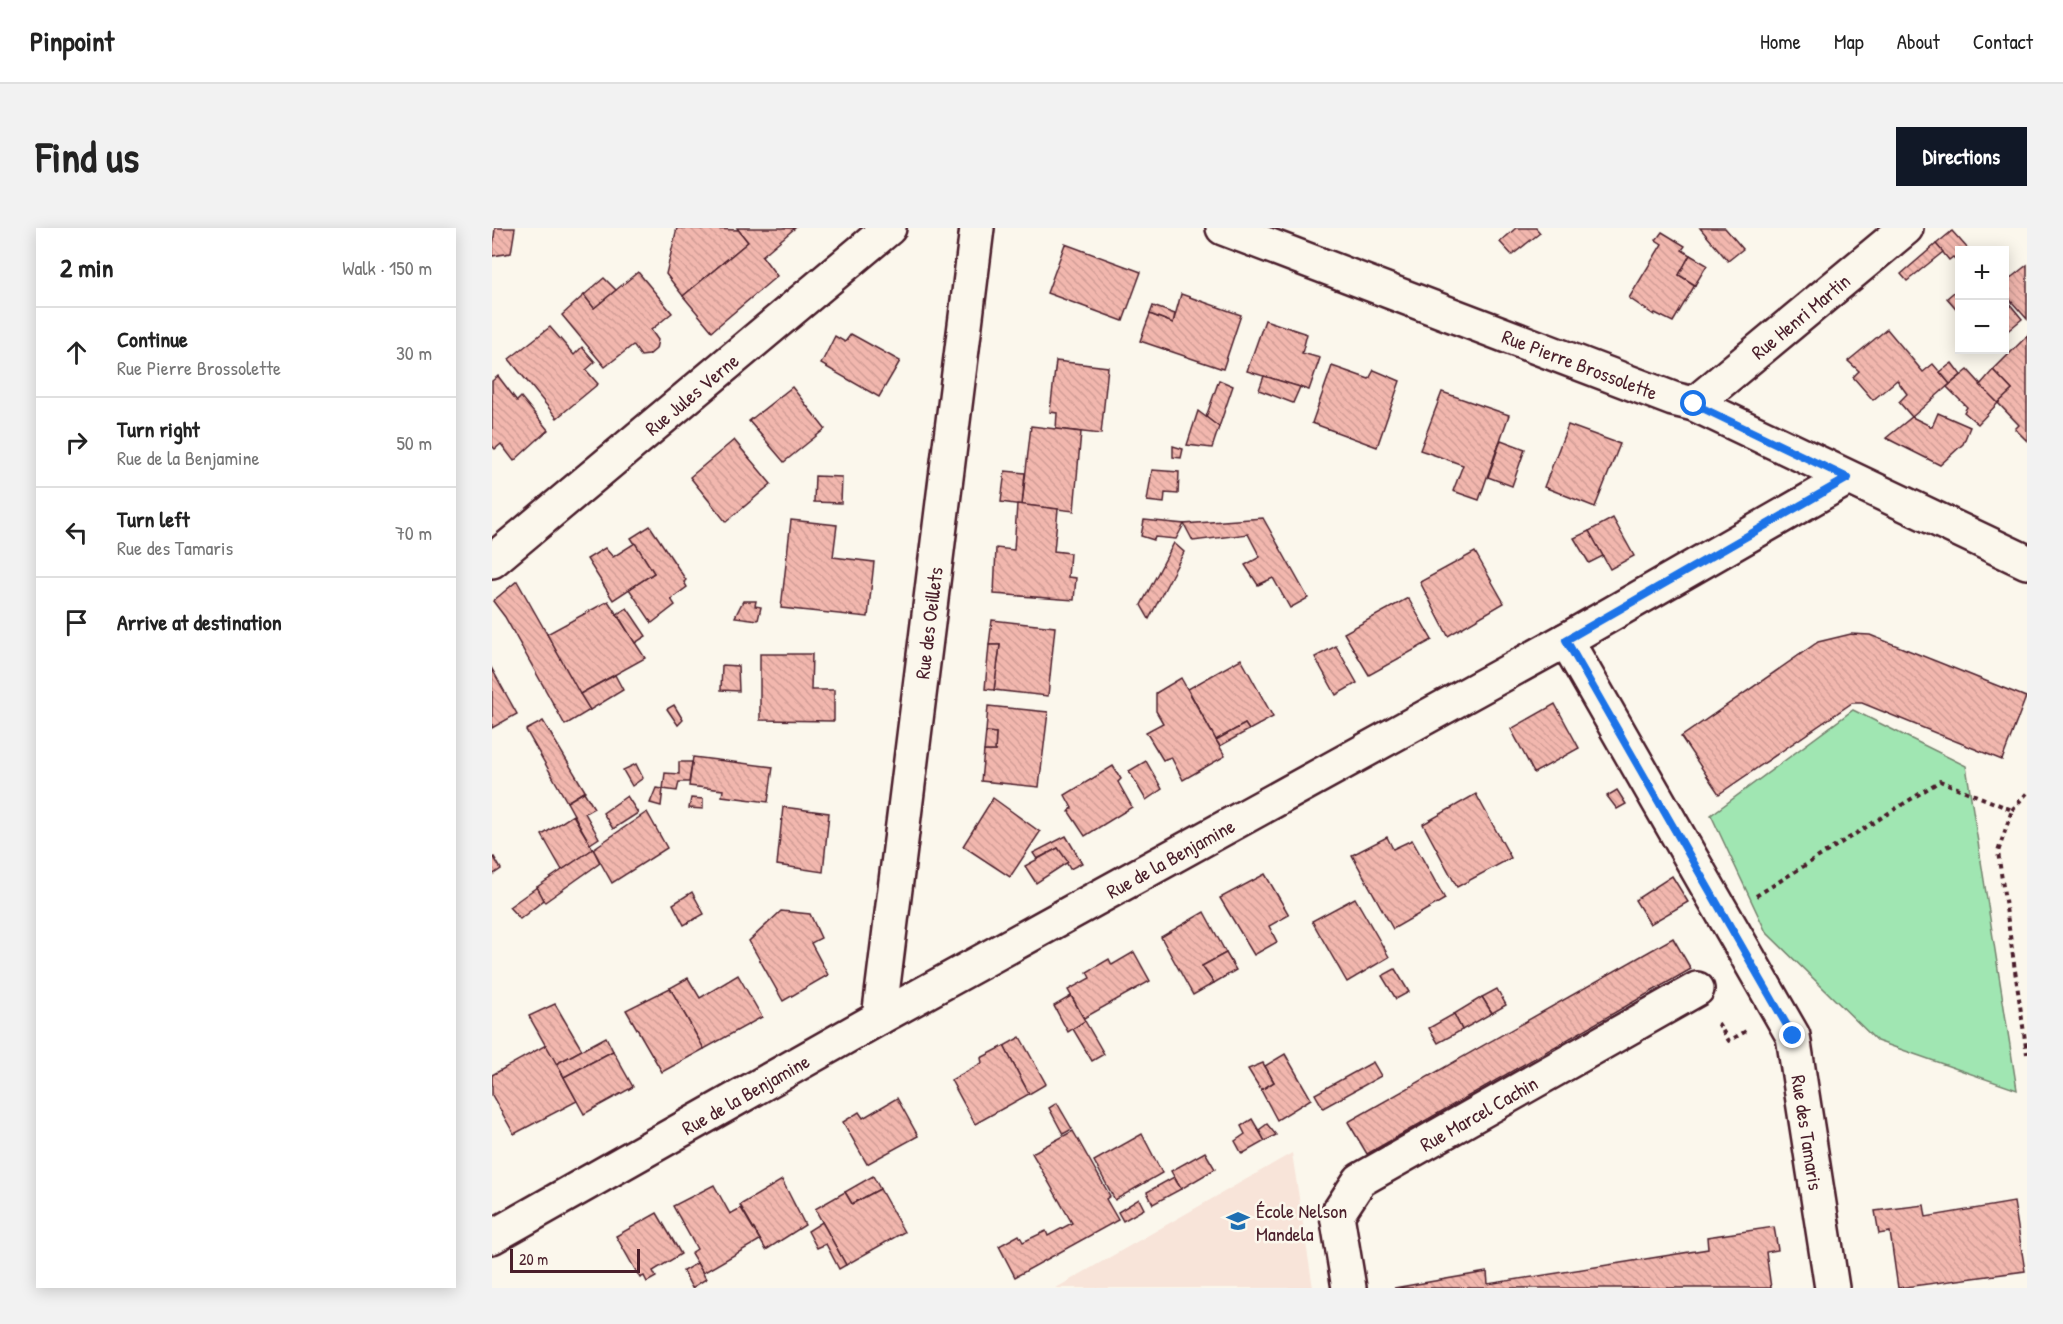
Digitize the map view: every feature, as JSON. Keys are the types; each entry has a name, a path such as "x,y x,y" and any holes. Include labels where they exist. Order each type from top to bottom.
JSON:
{"street":[{"name":"Rue Jules Verne","path":"492,561 889,228"},
{"name":"Rue des Oeillets","path":"879,1018 977,228"},
{"name":"Rue Pierre Brossolette","path":"1223,228 1673,399 1694,404 2027,562"},
{"name":"Rue Henri Martin","path":"1694,404 1906,228"},
{"name":"Rue de la Benjamine","path":"492,1237 879,1018 1566,640 1848,478"},
{"name":"Rue des Tamaris","path":"1566,640 1793,1036 1832,1288"},
{"name":"Rue Marcel Cachin","path":"1349,1288 1337,1215 1360,1180 1697,989"}],"path":[{"path":"1724,916 1940,781 2012,810"},
{"path":"2027,793 2012,810 1998,852 2027,1054"},
{"path":"1697,989 1729,1041 1780,1012"}],"shaded area":[{"name":"École Nelson Mandela","path":"1292,1153 1313,1288 1056,1288"}],"green space":[{"path":"1853,710 1966,766 2017,1090 1877,1041 1766,932 1711,815"}],"building":[{"path":"495,228 515,228 511,253 492,256"},
{"path":"677,228 739,230 748,242 683,296 666,274"},
{"path":"737,228 795,228 762,256 777,276 712,331 683,296 748,242"},
{"path":"1516,228 1536,228 1540,233 1512,255 1500,242"},
{"path":"1700,228 1725,228 1743,249 1728,261"},
{"path":"1952,231 1965,246 1955,246 1955,259 1953,257 1949,260 1936,244"},
{"path":"1662,232 1685,246 1682,250 1690,255 1679,275 1695,285 1673,322 1655,313 1654,315 1629,298 1662,244 1656,240"},
{"path":"1065,244 1141,272 1123,321 1047,293"},
{"path":"1936,244 1943,252 1907,281 1901,274"},
{"path":"1690,255 1707,265 1695,285 1679,275"},
{"path":"2027,265 2027,319 2009,299 2009,279"},
{"path":"638,272 672,313 651,330 658,340 656,349 649,355 641,356 633,345 605,367 562,315 584,295 594,308"},
{"path":"604,278 616,290 594,308 584,295"},
{"path":"1955,291 1955,307 1947,298"},
{"path":"1181,294 1241,315 1223,369 1140,341 1150,314 1173,323"},
{"path":"2009,303 2022,319 2009,330"},
{"path":"1153,306 1175,314 1173,323 1150,314"},
{"path":"1265,320 1307,334 1302,353 1320,358 1309,390 1247,371"},
{"path":"550,327 574,355 582,347 595,362 586,370 598,384 557,418 509,359"},
{"path":"1887,329 1923,372 1933,364 1950,384 1912,417 1899,402 1907,394 1897,380 1873,400 1853,377 1859,371 1848,361"},
{"path":"851,334 900,361 879,397 821,364 835,336 845,342"},
{"path":"2027,336 2027,441 2015,429 2019,425 1998,403 2012,390 1993,370"},
{"path":"1056,361 1108,367 1101,434 1056,429 1057,413 1050,412"},
{"path":"1952,363 1961,375 1950,384 1940,372"},
{"path":"1332,366 1369,379 1374,370 1400,381 1377,447 1312,423"},
{"path":"1968,370 1998,403 1978,424 1964,412 1967,407 1947,387"},
{"path":"1993,370 2012,390 1998,403 1980,385"},
{"path":"498,376 517,401 521,397 548,430 514,461 501,444 495,449 492,446 492,381"},
{"path":"1264,376 1300,387 1293,403 1259,390"},
{"path":"1219,380 1233,386 1219,427 1206,417"},
{"path":"792,387 825,429 784,462 749,421"},
{"path":"1442,392 1509,415 1479,500 1453,491 1463,465 1420,450"},
{"path":"1198,411 1219,427 1212,448 1187,445"},
{"path":"1938,413 1970,427 1963,444 1940,465 1886,438 1912,417 1932,427"},
{"path":"1568,425 1620,444 1595,507 1544,487"},
{"path":"1031,426 1081,432 1074,511 1022,505"},
{"path":"734,440 771,484 726,522 690,477"},
{"path":"1501,440 1525,449 1512,486 1488,477"},
{"path":"1173,446 1183,449 1181,458 1173,457"},
{"path":"1152,470 1179,472 1178,494 1165,493 1164,503 1147,501"},
{"path":"1005,471 1025,473 1022,505 1001,502"},
{"path":"815,476 842,477 841,503 814,502"},
{"path":"1017,504 1058,509 1054,551 1070,553 1068,577 1076,578 1074,600 994,594 996,548 1014,550"},
{"path":"1263,518 1308,598 1290,608 1273,578 1258,585 1245,565 1260,557 1248,534 1193,541 1184,524"},
{"path":"1613,518 1634,556 1610,569 1589,531"},
{"path":"791,520 837,525 833,557 874,562 868,617 781,608"},
{"path":"1144,520 1184,524 1176,539 1155,537 1154,540 1141,536"},
{"path":"650,526 686,580 684,582 687,587 671,599 675,605 652,623 629,589 654,573 631,538"},
{"path":"1589,531 1603,556 1589,563 1574,538"},
{"path":"635,543 654,573 613,600 587,559 605,548 613,557"},
{"path":"1174,543 1184,552 1149,619 1141,605"},
{"path":"1475,552 1504,603 1448,636 1420,582"},
{"path":"517,581 590,710 565,725 505,617 493,601"},
{"path":"1408,598 1432,640 1369,675 1344,633"},
{"path":"608,601 645,658 580,694 547,634"},
{"path":"743,601 756,601 755,606 761,607 758,620 735,617"},
{"path":"627,608 646,636 635,643 617,614"},
{"path":"992,620 1055,627 1048,696 994,690 1000,645 989,645"},
{"path":"1851,634 1870,635 2026,697 2002,760 1862,703 1852,703 1719,794 1681,737 1818,642"},
{"path":"989,645 1000,645 994,690 985,689"},
{"path":"1336,646 1357,683 1336,695 1315,657"},
{"path":"760,654 812,654 811,690 834,690 834,721 760,720"},
{"path":"1241,659 1273,717 1249,730 1245,724 1216,740 1188,689"},
{"path":"722,665 738,666 739,691 721,690"},
{"path":"492,669 517,714 492,728"},
{"path":"615,675 623,690 590,710 580,694"},
{"path":"1181,678 1225,756 1183,780 1171,757 1163,760 1146,732 1163,723 1156,711 1156,693"},
{"path":"1555,704 1579,748 1534,773 1511,729"},
{"path":"674,705 683,720 678,725 667,709"},
{"path":"988,706 1048,712 1039,787 981,781 984,751 995,751 996,733 986,732"},
{"path":"543,721 585,791 567,802 526,730"},
{"path":"1245,724 1249,730 1220,746 1216,740"},
{"path":"986,732 996,733 995,751 984,751"},
{"path":"693,757 773,767 768,802 722,796 723,790 689,786"},
{"path":"1146,761 1162,789 1146,800 1129,771"},
{"path":"679,762 692,762 689,782 679,782 677,791 663,789 665,773 679,774"},
{"path":"636,764 643,778 632,786 623,770"},
{"path":"1113,766 1121,779 1118,782 1132,807 1085,836 1069,812 1072,808 1065,795"},
{"path":"656,788 663,789 661,806 650,803"},
{"path":"1617,790 1626,804 1617,809 1607,796"},
{"path":"584,792 594,808 585,813 599,838 590,844 567,802"},
{"path":"1476,794 1511,858 1457,887 1423,824"},
{"path":"627,796 638,813 613,829 603,813"},
{"path":"691,798 703,799 703,809 689,808"},
{"path":"993,798 1040,832 1010,877 963,846"},
{"path":"783,807 829,813 823,872 777,865"},
{"path":"647,812 667,848 612,883 593,849"},
{"path":"573,815 593,849 562,870 542,835"},
{"path":"1066,836 1082,863 1070,869 1058,848 1037,859 1033,853"},
{"path":"1387,837 1393,849 1412,840 1445,899 1393,929 1352,855"},
{"path":"1058,848 1068,862 1036,883 1025,866"},
{"path":"593,849 600,863 545,902 537,887"},
{"path":"494,857 501,869 492,875 492,858"},
{"path":"1265,874 1289,915 1269,926 1277,942 1254,955 1220,898"},
{"path":"1672,876 1688,902 1650,924 1635,900"},
{"path":"537,887 544,900 520,919 509,907"},
{"path":"692,892 704,914 684,925 673,904"},
{"path":"1355,898 1389,957 1347,982 1312,921"},
{"path":"781,911 810,914 821,938 811,943 828,975 783,1001 749,941"},
{"path":"1204,912 1226,953 1202,966 1214,983 1193,995 1161,937"},
{"path":"1673,938 1691,969 1367,1154 1348,1122"},
{"path":"1134,952 1150,981 1084,1018 1068,990 1090,978 1087,972 1109,959 1112,965"},
{"path":"1226,953 1236,970 1214,983 1202,966"},
{"path":"1395,969 1409,992 1396,999 1382,976"},
{"path":"738,975 762,1017 704,1049 670,988 688,978 700,998"},
{"path":"670,988 704,1049 662,1072 626,1010"},
{"path":"1497,989 1506,1005 1492,1013 1482,997"},
{"path":"1071,996 1085,1021 1068,1032 1054,1006"},
{"path":"1482,997 1492,1013 1462,1030 1454,1014"},
{"path":"555,1004 582,1050 556,1064 529,1016"},
{"path":"1454,1014 1462,1030 1438,1043 1429,1028"},
{"path":"1085,1021 1104,1054 1092,1061 1073,1029"},
{"path":"606,1037 613,1051 564,1077 556,1064"},
{"path":"1020,1037 1046,1084 1029,1094 1004,1046"},
{"path":"546,1045 577,1101 514,1134 492,1095 492,1075"},
{"path":"1004,1046 1029,1094 975,1124 951,1080 982,1063 981,1058"},
{"path":"613,1051 633,1087 584,1114 564,1077"},
{"path":"1285,1054 1311,1099 1277,1120 1261,1090 1274,1082 1265,1066"},
{"path":"1373,1062 1381,1076 1323,1108 1315,1094"},
{"path":"1263,1063 1274,1082 1261,1090 1248,1069"},
{"path":"897,1098 918,1136 867,1164 843,1122 859,1112 863,1118"},
{"path":"1057,1103 1072,1129 1063,1134 1049,1108"},
{"path":"1252,1119 1265,1141 1242,1154 1235,1141 1245,1134 1241,1126"},
{"path":"1267,1124 1276,1135 1265,1141 1259,1130"},
{"path":"1073,1131 1110,1196 1106,1199 1118,1220 1015,1277 999,1246 1019,1235 1023,1242 1046,1231 1048,1236 1072,1223 1032,1153"},
{"path":"1142,1134 1162,1173 1115,1200 1094,1161"},
{"path":"1205,1152 1215,1169 1181,1189 1171,1171"},
{"path":"873,1176 880,1189 852,1204 845,1192"},
{"path":"1174,1177 1181,1189 1153,1204 1147,1192"},
{"path":"782,1180 805,1225 766,1250 740,1205"},
{"path":"714,1185 730,1214 741,1208 760,1240 703,1273 691,1253 697,1249 673,1206"},
{"path":"880,1189 904,1232 846,1265 815,1209 845,1192 852,1204"},
{"path":"1139,1199 1144,1209 1123,1221 1118,1212"},
{"path":"2014,1202 2025,1271 1898,1288 1890,1232 1879,1234 1875,1211 1924,1205 1926,1217"},
{"path":"657,1213 681,1254 653,1271 656,1277 647,1282 644,1276 640,1278 616,1236"},
{"path":"822,1222 846,1265 839,1269 826,1244 817,1248 808,1231"},
{"path":"1774,1227 1778,1250 1766,1252 1771,1288 1394,1288 1487,1272 1488,1284 1708,1249 1707,1237"},
{"path":"697,1263 706,1279 692,1288 683,1271"}],"place":[{"name":"École Nelson Mandela","path":"1238,1221"}],"route":[{"path":"1694,404 1848,478 1566,640 1793,1036"}]}
